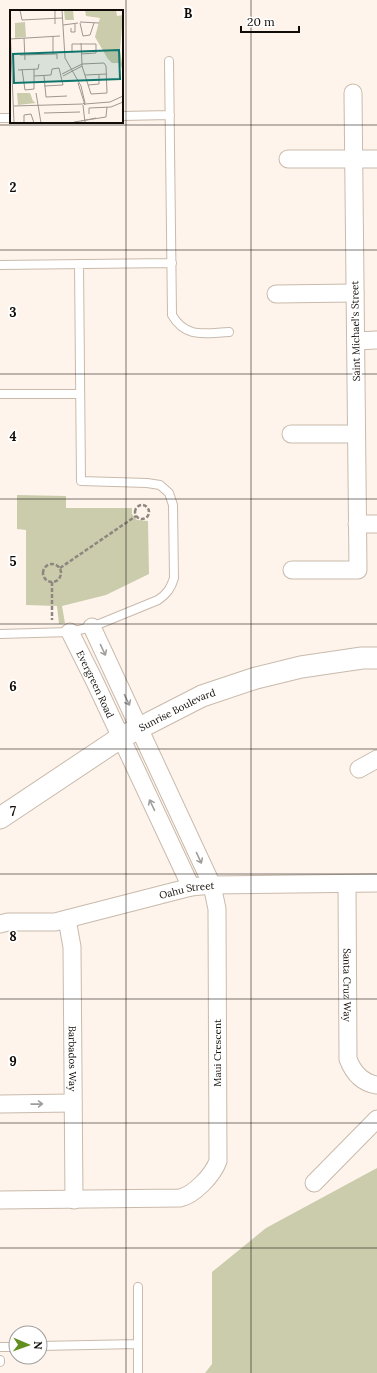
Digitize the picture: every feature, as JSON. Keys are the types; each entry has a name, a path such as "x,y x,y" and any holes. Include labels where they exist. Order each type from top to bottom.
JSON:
{"street":[{"name":"Saint Michael's Street","path":"292,570 358,570 353,93"},
{"path":"288,159 377,159"},
{"path":"276,294 355,293"},
{"path":"356,341 377,340"},
{"path":"291,434 356,434"},
{"path":"357,524 377,524"},
{"path":"92,626 139,727"},
{"name":"Evergreen Road","path":"70,632 120,738"},
{"name":"Sunrise Boulevard","path":"0,818 120,738 202,696 256,678 301,667 362,658 377,658"},
{"name":"Maui Crescent","path":"0,1200 184,1198 193,1192 215,1168 218,1155 217,909 212,884 139,727"},
{"path":"120,738 191,887"},
{"path":"359,769 377,759"},
{"name":"Oahu Street","path":"0,924 8,922 55,922 191,887 212,884 377,883"},
{"name":"Santa Cruz Way","path":"347,884 348,1059 356,1073 371,1083"},
{"name":"Barbados Way","path":"67,919 72,947 74,1200"},
{"path":"0,1104 74,1104"},
{"path":"314,1183 377,1119"}],"lane":[{"path":"169,61 172,315 177,324 186,331 196,333 229,332"},
{"path":"123,116 170,115"},
{"path":"0,265 172,262"},
{"path":"0,634 70,632 92,626 158,600 166,594 172,586 174,578 173,505 169,494 160,485 147,482 81,481 79,264"},
{"path":"0,394 80,394"},
{"path":"138,1287 138,1373"},
{"path":"48,1346 138,1344"}],"path":[{"path":"139,506 146,508 148,513 146,518 140,519 136,516 135,510 139,506"},
{"path":"60,568 136,516"},
{"path":"53,563 60,568 61,572 59,579 52,582 48,581 43,574 45,566 53,563"},
{"path":"52,582 52,622"}],"green space":[{"path":"17,495 66,496 66,508 132,508 132,514 137,520 148,521 149,574 106,595 62,606 65,623 59,624 57,606 26,605 26,530 17,529"},
{"path":"377,1168 377,1373 205,1373 212,1364 212,1272 266,1228"}]}
